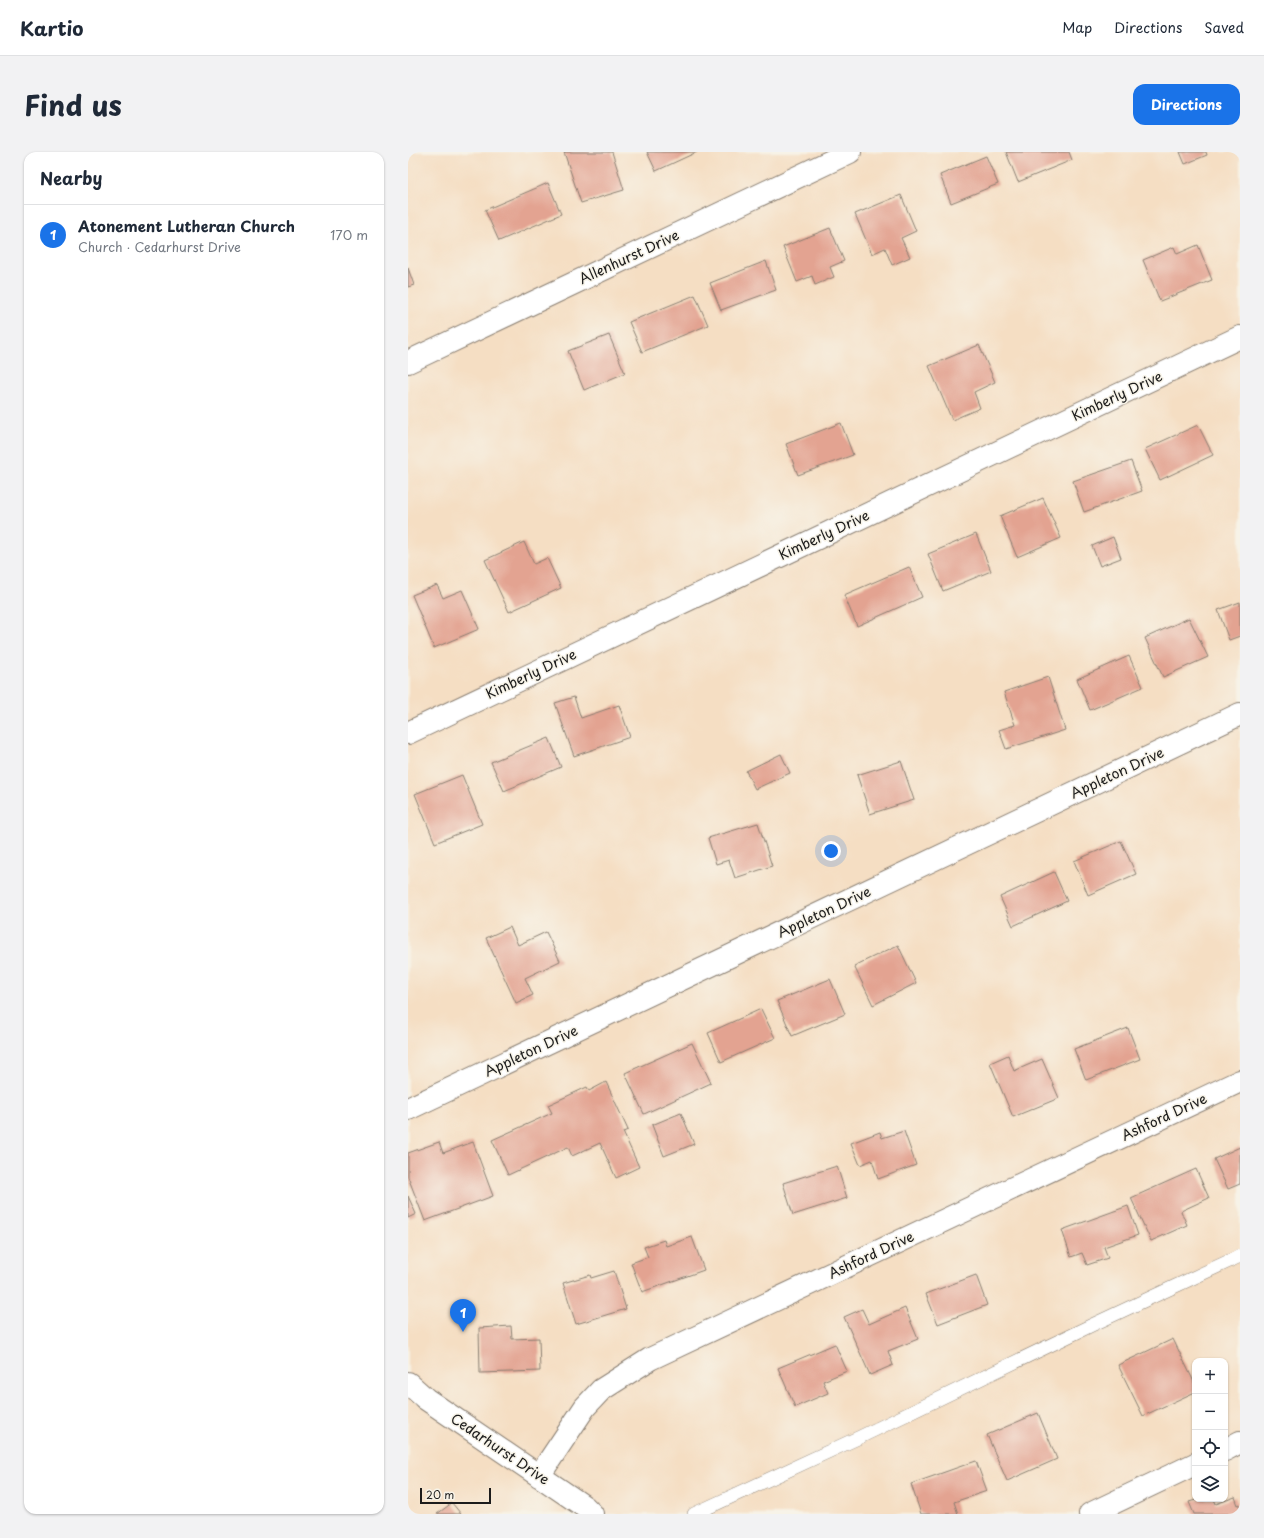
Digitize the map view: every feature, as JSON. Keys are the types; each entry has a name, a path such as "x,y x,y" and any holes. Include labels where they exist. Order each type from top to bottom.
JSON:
{"street":[{"name":"Allenhurst Drive","path":"408,362 850,152"},
{"name":"Kimberly Drive","path":"408,733 1240,337"},
{"name":"Appleton Drive","path":"408,1109 1240,714"},
{"name":"Ashford Drive","path":"539,1476 584,1407 601,1390 650,1359 1240,1081"},
{"name":"Cedarhurst Drive","path":"408,1384 426,1399 592,1514"},
{"path":"1228,1448 1240,1442"},
{"path":"1090,1514 1192,1465"}],"lane":[{"path":"694,1514 860,1437 1085,1328 1240,1256"}],"building":[{"path":"564,152 612,152 624,190 581,203"},
{"path":"647,152 697,152 656,171"},
{"path":"1006,152 1069,152 1072,160 1018,182"},
{"path":"1180,152 1206,152 1207,155 1185,164"},
{"path":"986,156 998,184 951,203 940,175"},
{"path":"548,183 561,214 499,241 485,210"},
{"path":"901,195 916,231 901,238 910,257 892,265 885,248 872,254 855,214"},
{"path":"830,228 844,261 830,267 834,277 815,285 812,276 797,282 783,247"},
{"path":"1198,245 1212,280 1160,301 1143,260 1174,247 1177,254"},
{"path":"766,261 776,290 721,310 710,283"},
{"path":"408,268 414,285 408,287"},
{"path":"695,295 708,325 642,352 629,322"},
{"path":"609,335 625,373 584,390 568,351"},
{"path":"979,345 995,382 974,392 980,408 952,420 929,366"},
{"path":"841,423 853,455 798,475 786,444"},
{"path":"1198,425 1213,455 1160,480 1145,449"},
{"path":"1131,461 1142,491 1084,512 1073,481"},
{"path":"1043,498 1061,538 1017,557 1000,516"},
{"path":"976,534 991,571 943,591 928,554"},
{"path":"1113,537 1121,558 1100,566 1092,546"},
{"path":"524,542 534,564 547,558 561,588 509,612 485,560"},
{"path":"909,567 922,597 857,626 844,595"},
{"path":"437,585 443,598 462,590 479,629 434,648 412,595"},
{"path":"1240,602 1240,636 1229,640 1218,610"},
{"path":"1189,618 1208,657 1163,677 1145,638"},
{"path":"1129,656 1143,687 1090,710 1077,679"},
{"path":"1048,677 1065,730 1006,749 999,730 1015,725 1004,692"},
{"path":"574,697 581,718 619,705 630,737 574,756 555,703"},
{"path":"549,738 561,767 504,791 491,762"},
{"path":"781,754 790,773 755,789 746,771"},
{"path":"901,761 914,800 870,814 857,775"},
{"path":"462,775 482,824 435,843 415,794"},
{"path":"758,823 772,866 735,878 729,860 716,864 708,838"},
{"path":"1121,841 1136,874 1088,895 1074,861"},
{"path":"1054,872 1067,901 1013,926 1000,897"},
{"path":"510,927 518,945 546,932 560,961 525,978 533,995 516,1003 486,938"},
{"path":"898,945 916,983 873,1005 854,966"},
{"path":"830,979 845,1014 792,1036 777,1001"},
{"path":"761,1009 775,1038 721,1062 708,1033"},
{"path":"1128,1028 1140,1059 1086,1080 1074,1049"},
{"path":"692,1043 711,1083 644,1114 625,1073"},
{"path":"1008,1055 1014,1071 1042,1059 1059,1098 1013,1117 990,1063"},
{"path":"606,1082 628,1130 623,1132 639,1167 616,1178 600,1143 572,1156 568,1147 508,1175 492,1140 552,1113 548,1105 587,1087 589,1091"},
{"path":"681,1113 694,1144 664,1156 652,1125"},
{"path":"904,1131 916,1165 878,1179 872,1160 860,1165 851,1143 880,1132 882,1138"},
{"path":"439,1142 443,1153 473,1142 493,1196 425,1221 408,1177 408,1153"},
{"path":"1240,1147 1240,1184 1228,1189 1214,1159"},
{"path":"837,1166 847,1198 793,1215 783,1183"},
{"path":"1196,1169 1209,1198 1181,1211 1187,1225 1151,1241 1131,1198"},
{"path":"408,1196 416,1214 408,1218"},
{"path":"1128,1206 1138,1235 1104,1247 1108,1258 1087,1265 1082,1253 1071,1257 1062,1230"},
{"path":"692,1237 704,1270 642,1292 631,1263 648,1257 644,1247 664,1240 666,1246"},
{"path":"614,1271 626,1309 576,1324 563,1283 590,1275 591,1278"},
{"path":"976,1275 987,1305 938,1324 926,1294"},
{"path":"905,1308 918,1339 888,1351 893,1365 870,1375 844,1317 862,1309 869,1324"},
{"path":"511,1326 512,1339 539,1338 540,1371 480,1373 479,1328"},
{"path":"1173,1339 1192,1378 1192,1393 1143,1416 1118,1365"},
{"path":"835,1344 847,1371 823,1381 828,1393 795,1407 778,1368"},
{"path":"1038,1413 1057,1459 1007,1481 987,1435"},
{"path":"976,1461 987,1491 954,1502 958,1514 921,1514 911,1484"},
{"path":"1235,1497 1238,1505 1240,1504 1240,1514 1194,1514 1189,1502 1215,1502 1216,1504 1228,1502 1228,1500"},
{"path":"452,1503 461,1514 437,1514"}],"place":[{"name":"Atonement Lutheran Church","path":"463,1332"}]}
